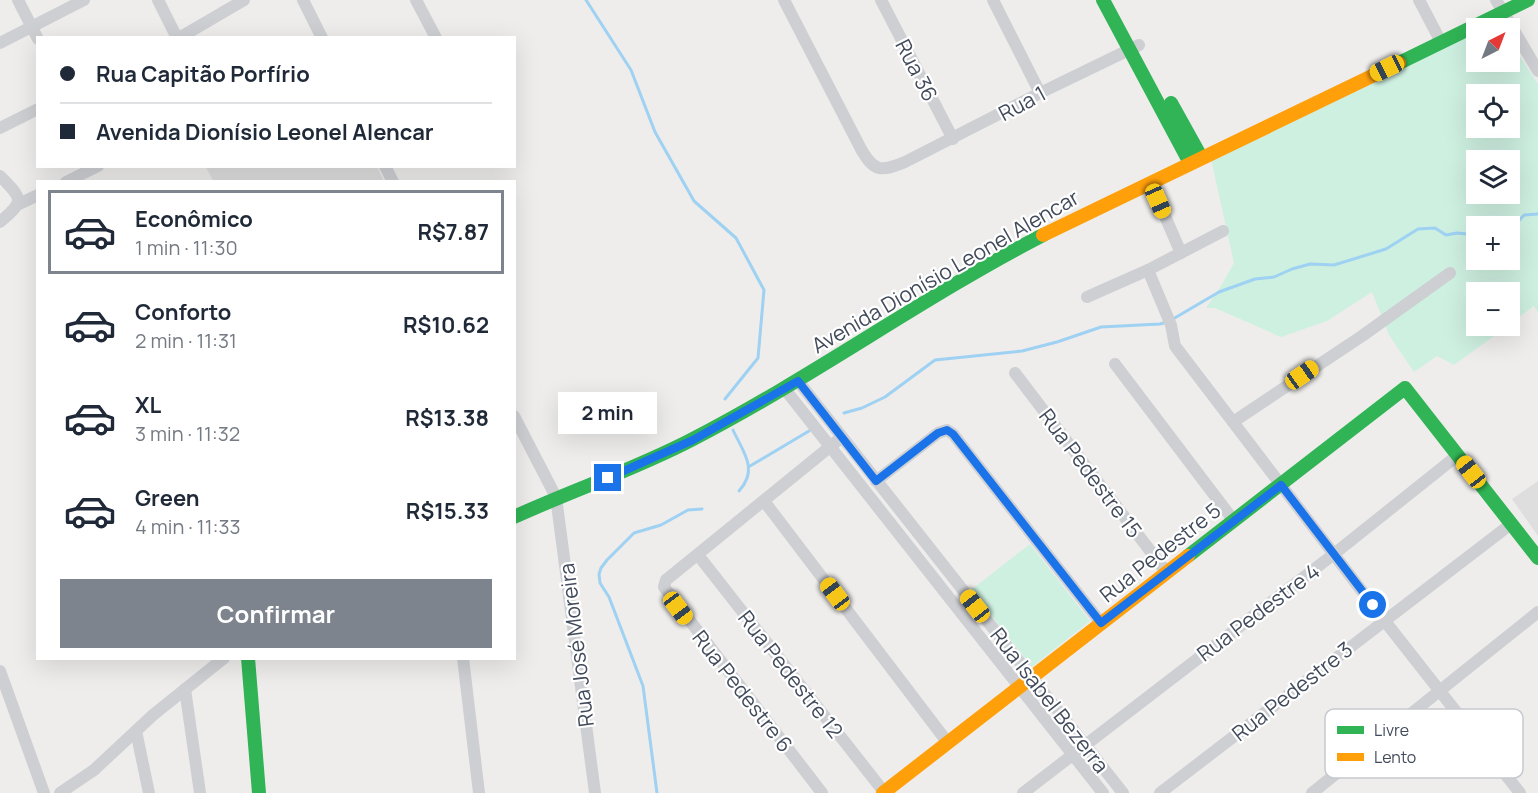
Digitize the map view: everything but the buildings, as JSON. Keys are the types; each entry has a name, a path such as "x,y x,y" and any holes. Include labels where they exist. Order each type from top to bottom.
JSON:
{"street":[{"path":"18,0 36,36"},
{"path":"0,43 84,0"},
{"path":"158,0 177,36"},
{"path":"181,36 244,0"},
{"path":"303,0 321,36"},
{"path":"416,0 435,36"},
{"name":"Rua 1","path":"784,0 870,165 884,169 905,162 953,139 1134,47"},
{"name":"Rua 36","path":"881,0 953,139"},
{"path":"993,0 1040,93"},
{"path":"1103,0 1134,47 1196,160"},
{"path":"1116,0 1134,47"},
{"path":"1419,0 1441,42"},
{"path":"1496,0 1538,71"},
{"name":"Avenida Dionísio Leonel Alencar","path":"516,516 556,497 642,464 693,440 798,381 1003,258 1089,212 1528,0"},
{"path":"0,128 36,110"},
{"path":"70,180 94,168"},
{"path":"0,176 17,196 19,204"},
{"path":"1151,184 1181,253"},
{"path":"0,222 19,204 36,196"},
{"path":"1087,297 1148,270 1223,231"},
{"path":"1148,270 1170,323 1175,346 1455,709"},
{"path":"1233,422 1362,336 1450,273"},
{"path":"1115,364 1234,521"},
{"name":"Rua Pedestre 15","path":"1015,373 1167,573"},
{"name":"Rua Isabel Bezerra","path":"798,381 1123,793"},
{"name":"Rua Isabel Bezerra","path":"784,388 1103,793"},
{"name":"Rua Pedestre 5","path":"884,793 1405,388 1458,455"},
{"name":"Rua José Moreira","path":"516,420 556,497 595,793"},
{"path":"876,481 938,433 947,430 953,434 1101,623"},
{"path":"698,555 842,437"},
{"path":"1458,455 1538,558"},
{"name":"Rua Pedestre 4","path":"1023,793 1334,554 1458,455"},
{"path":"764,501 948,743"},
{"name":"Rua Pedestre 3","path":"1160,793 1511,524"},
{"name":"Rua Pedestre 6","path":"698,555 666,580 664,589 822,793"},
{"name":"Rua Pedestre 12","path":"698,555 884,793"},
{"path":"1417,709 1538,612"},
{"path":"60,793 94,770 136,731 221,660"},
{"path":"248,660 259,793"},
{"path":"463,660 479,793"},
{"path":"0,671 44,793"},
{"path":"185,689 200,793"},
{"path":"136,731 149,793"},
{"path":"1317,792 1334,778"},
{"path":"1508,778 1520,793"}],"shaded area":[{"path":"206,168 378,168 384,180 212,180"},
{"path":"1538,481 1538,536 1512,499"}],"green space":[{"path":"1466,35 1466,72 1520,72 1520,57 1538,84 1538,313 1534,306 1520,316 1520,282 1466,282 1466,336 1494,336 1454,365 1437,356 1414,372 1389,335 1372,292 1327,321 1281,337 1215,308 1206,308 1234,263 1211,159"},
{"path":"1030,544 1090,621 1032,667 971,590"}],"waterway":[{"path":"586,0 631,70 655,132 694,201 736,238 764,290 758,358 725,399"},
{"path":"1520,220 1524,215 1538,214"},
{"path":"1173,319 1219,292 1255,279 1274,277 1310,264 1334,265 1386,249 1418,229 1435,228 1446,235 1466,234"},
{"path":"844,413 862,408 885,397 935,360 1022,351 1101,327 1167,322"},
{"path":"733,430 745,453 749,468 745,483 739,491"},
{"path":"750,466 809,431"},
{"path":"657,793 643,686 609,597 600,583 599,574 607,560 634,533 661,525 688,510 702,509"}],"traffic: fast":[{"path":"1103,0 1190,163"},
{"path":"1399,63 1528,0"},
{"path":"1171,103 1201,157"},
{"path":"516,516 649,460 738,415 955,284 1043,235"},
{"path":"1188,556 1405,388 1538,558"},
{"path":"248,660 259,793"}],"traffic: slow":[{"path":"1043,235 1399,63"},
{"path":"883,793 1188,556"}],"route":[{"path":"608,478 693,440 798,381 876,481 942,430 953,434 1101,623 1281,485 1373,605"}]}
